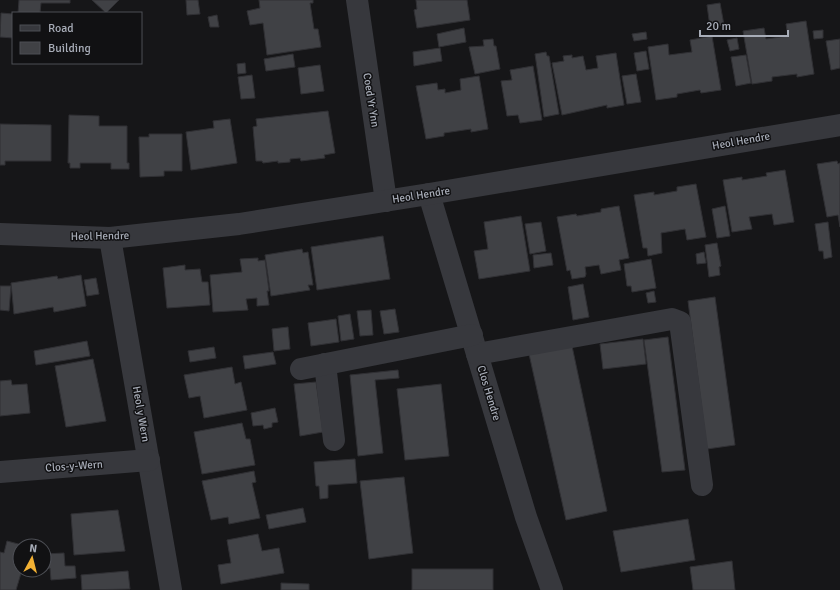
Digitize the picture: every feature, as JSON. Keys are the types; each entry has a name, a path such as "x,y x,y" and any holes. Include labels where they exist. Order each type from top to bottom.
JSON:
{"street":[{"name":"Coed Yr Ynn","path":"357,0 386,201"},
{"name":"Heol Hendre","path":"0,234 110,238 239,224 429,194 840,125"},
{"name":"Clos Hendre","path":"429,194 526,517 552,590"},
{"name":"Heol y Wern","path":"110,238 172,590"},
{"path":"301,369 325,364 672,319 680,322 702,486"},
{"path":"325,364 334,440"},
{"name":"Clos-y-Wern","path":"0,472 149,460"}],"building":[{"path":"19,0 70,0 70,3 41,3 40,12 18,12"},
{"path":"92,0 119,0 107,12 105,12"},
{"path":"186,0 198,0 200,14 187,15"},
{"path":"259,0 313,0 313,3 310,3 314,29 318,29 321,47 267,55 263,23 250,25 247,11 260,8"},
{"path":"416,0 467,0 470,20 417,28 414,10 417,9"},
{"path":"720,3 724,25 710,27 707,5"},
{"path":"1,13 12,14 12,38 0,37"},
{"path":"217,15 219,27 210,27 208,17"},
{"path":"806,21 814,74 797,77 797,74 772,77 772,81 752,84 743,31 764,28 766,39 788,36 786,24"},
{"path":"464,28 466,42 439,47 437,34"},
{"path":"823,30 823,38 814,39 813,31"},
{"path":"646,32 647,39 634,41 632,34"},
{"path":"712,36 721,90 701,93 700,90 677,94 677,97 656,100 648,47 668,44 669,55 692,52 690,40"},
{"path":"737,38 739,49 730,51 727,40"},
{"path":"493,39 494,46 496,46 500,69 475,74 469,47 484,46 483,40"},
{"path":"840,39 840,68 831,70 826,41"},
{"path":"440,48 442,61 414,66 413,52"},
{"path":"646,51 649,69 637,71 634,53"},
{"path":"546,52 547,56 549,56 559,114 544,117 535,54"},
{"path":"616,53 624,105 607,108 607,105 562,115 552,63 564,61 563,56 572,55 572,58 583,56 586,70 598,68 596,56"},
{"path":"293,54 295,67 266,71 264,59"},
{"path":"746,55 751,83 736,86 731,57"},
{"path":"245,63 246,73 238,74 237,64"},
{"path":"320,65 324,91 301,94 298,68"},
{"path":"533,66 542,120 520,123 518,115 507,116 501,81 512,80 510,70"},
{"path":"636,74 641,102 627,104 622,76"},
{"path":"252,75 255,98 241,99 238,77"},
{"path":"479,76 488,129 471,132 471,129 444,133 444,136 426,139 416,86 437,83 438,90 445,89 445,93 461,90 460,79"},
{"path":"328,111 335,153 324,155 325,158 301,161 300,158 290,159 290,162 278,163 278,161 263,163 262,161 256,161 253,127 257,126 256,119"},
{"path":"69,115 99,116 99,126 127,126 127,163 129,163 129,169 111,169 111,163 80,163 80,168 70,168 70,163 68,163"},
{"path":"230,119 237,163 191,170 186,132 214,128 213,121"},
{"path":"0,124 51,125 51,161 5,161 5,165 0,165"},
{"path":"149,134 182,134 182,171 164,171 164,176 140,177 139,137 149,137"},
{"path":"837,161 838,164 840,163 840,227 838,215 827,217 817,164"},
{"path":"785,170 794,222 774,225 772,214 749,217 752,229 732,232 723,180 742,177 742,180 767,176 766,173"},
{"path":"696,184 706,237 687,240 685,229 661,233 662,253 648,256 647,248 643,248 634,195 654,192 654,195 677,191 677,187"},
{"path":"619,206 629,258 619,260 621,270 601,274 599,265 585,267 585,277 572,279 570,270 567,271 557,217 576,214 577,216 601,212 601,209"},
{"path":"725,206 730,236 717,238 712,209"},
{"path":"521,216 530,271 479,279 474,251 488,249 484,222"},
{"path":"541,222 546,251 530,254 525,224"},
{"path":"828,222 832,257 824,259 823,251 819,251 815,224"},
{"path":"383,236 390,279 317,290 311,247"},
{"path":"717,243 721,266 719,267 720,275 709,277 705,245"},
{"path":"302,249 303,253 308,252 313,285 308,285 310,290 271,296 265,255"},
{"path":"704,252 706,263 697,264 696,254"},
{"path":"551,253 553,265 534,268 533,255"},
{"path":"258,258 258,261 265,260 269,291 267,291 269,305 257,306 257,298 246,299 248,310 213,312 210,275 242,272 240,259"},
{"path":"651,259 656,288 632,292 631,286 627,286 624,264"},
{"path":"185,265 185,270 200,269 202,282 208,282 210,305 167,308 163,268"},
{"path":"81,275 86,306 54,312 53,307 14,314 11,283 57,276 58,279"},
{"path":"96,278 99,294 87,296 84,280"},
{"path":"583,284 589,317 573,320 568,287"},
{"path":"0,286 11,286 9,311 0,310"},
{"path":"654,291 656,302 648,303 646,293"},
{"path":"715,297 735,445 707,449 688,301"},
{"path":"395,309 399,332 384,334 380,311"},
{"path":"371,310 373,335 360,336 357,311"},
{"path":"350,314 354,339 341,341 338,316"},
{"path":"336,319 339,342 311,346 308,323"},
{"path":"288,327 290,349 274,351 272,329"},
{"path":"668,337 685,470 662,472 644,340"},
{"path":"643,339 646,364 603,369 600,344"},
{"path":"87,341 90,356 36,365 34,351"},
{"path":"572,346 607,511 566,520 529,354"},
{"path":"214,347 216,358 190,362 188,351"},
{"path":"273,352 276,364 245,369 243,356"},
{"path":"93,359 106,421 66,427 55,366"},
{"path":"232,367 235,384 241,382 247,410 204,418 200,396 189,398 184,375"},
{"path":"398,370 399,378 375,380 383,453 358,456 350,375"},
{"path":"11,380 12,385 27,384 30,413 0,416 0,381"},
{"path":"316,382 323,432 300,436 294,384"},
{"path":"441,384 449,456 405,460 397,389"},
{"path":"275,408 278,422 272,423 272,427 264,429 263,425 253,426 251,413"},
{"path":"242,423 246,439 250,439 255,465 202,474 194,432"},
{"path":"355,459 357,483 328,485 328,498 320,499 319,486 316,486 314,462"},
{"path":"254,471 256,482 252,483 260,518 229,524 228,517 211,520 202,481"},
{"path":"404,477 413,553 369,559 360,481"},
{"path":"303,508 306,522 269,529 266,515"},
{"path":"118,510 125,551 74,555 71,514"},
{"path":"688,519 695,560 621,572 613,531"},
{"path":"258,534 262,551 279,548 284,573 221,584 218,565 231,563 227,540"},
{"path":"7,541 12,542 12,578 20,578 16,590 0,590 0,552 4,553"},
{"path":"64,553 65,566 75,566 76,578 51,580 52,554"},
{"path":"732,561 735,590 693,590 690,567"},
{"path":"412,569 493,569 493,590 412,590"},
{"path":"128,571 130,589 82,590 81,575"},
{"path":"281,583 309,584 309,590 281,590"}]}
